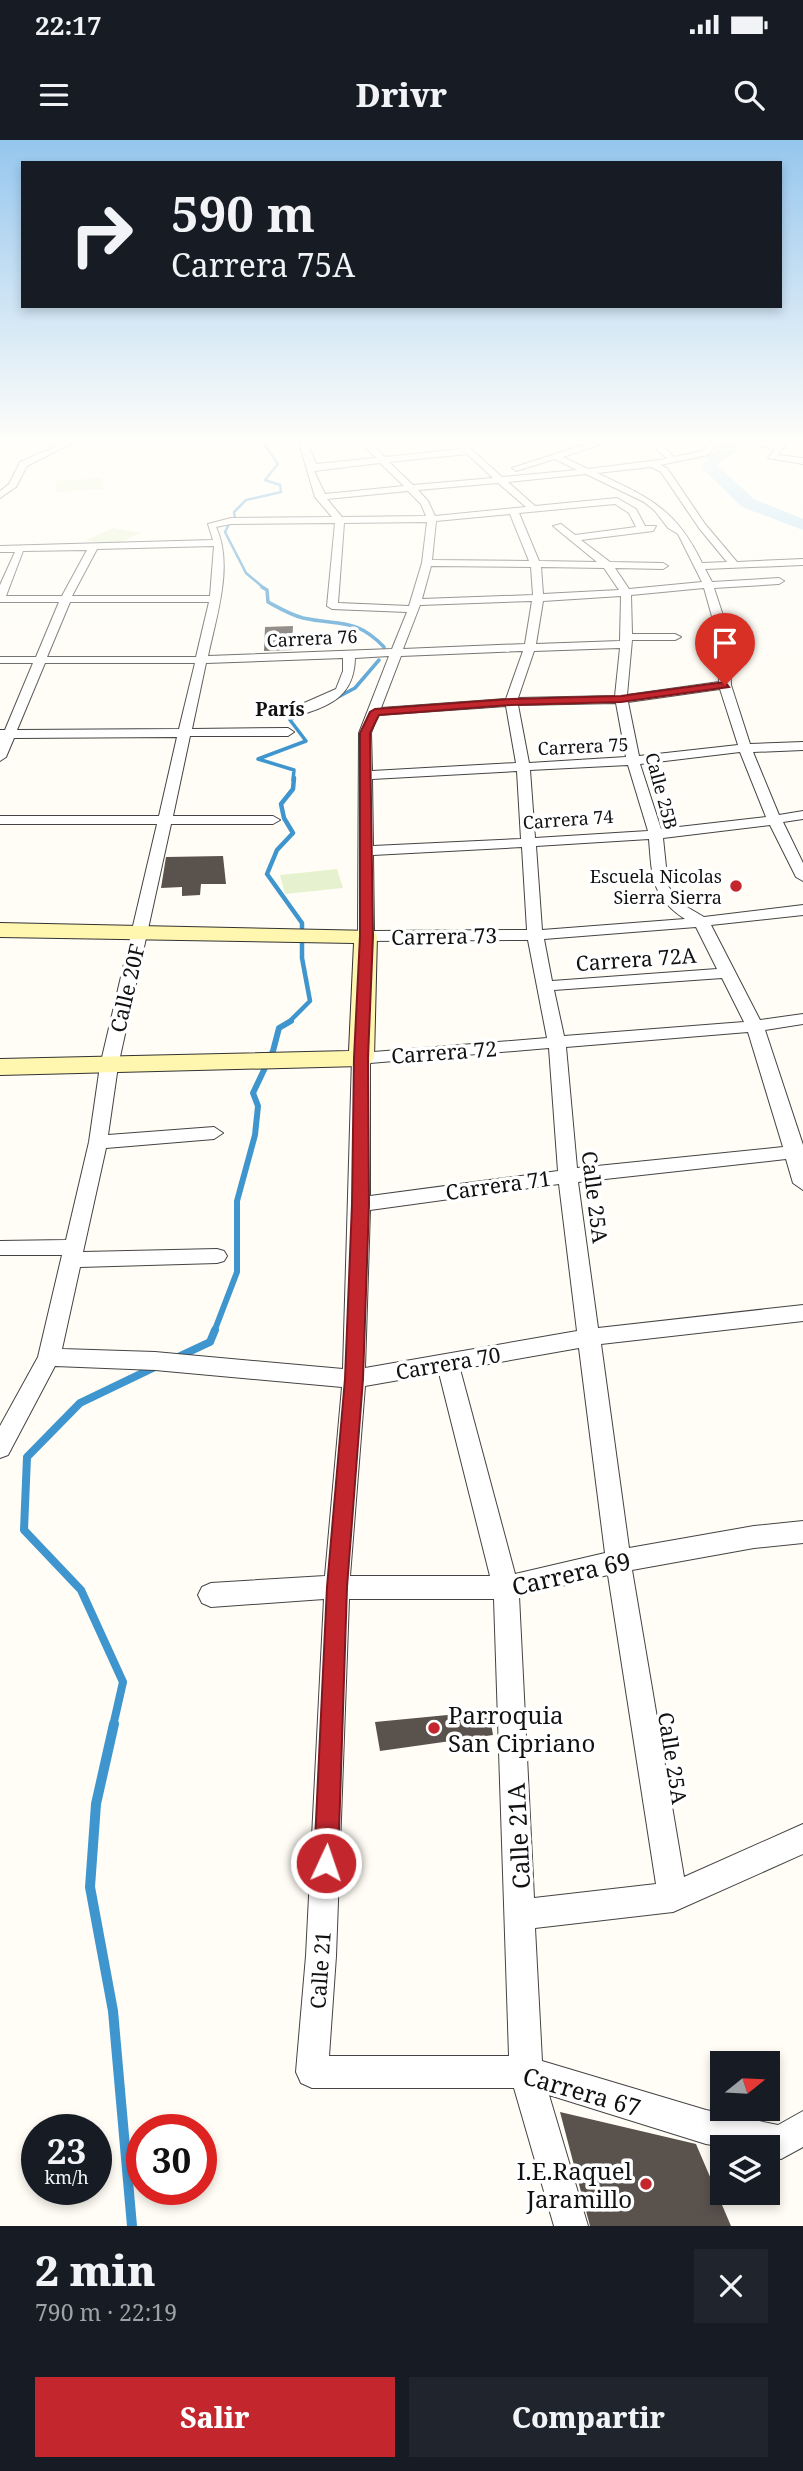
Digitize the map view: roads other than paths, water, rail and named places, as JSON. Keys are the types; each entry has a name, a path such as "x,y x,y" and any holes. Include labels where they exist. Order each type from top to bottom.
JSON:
{"street":[{"name":"Calle 20F","path":"0,1448 49,1357 98,1142 109,1066 141,932 163,819 215,598 219,543 215,535"},
{"path":"339,535 332,606 415,605 779,581"},
{"name":"Calle 21","path":"312,2072 322,1943 337,1587 354,1379 366,936 365,733 415,605 427,563 430,535"},
{"name":"Calle 25A","path":"523,535 536,565 538,597 530,646 511,702 523,766 535,935 557,1044 568,1176 592,1337 618,1561 673,1897"},
{"path":"570,535 608,566 626,593"},
{"path":"574,538 594,535"},
{"path":"684,535 708,585 723,634 725,685 745,748 775,821 803,877"},
{"path":"712,535 734,565"},
{"path":"0,549 92,549 219,543"},
{"path":"0,757 5,734 42,660 66,598 92,549"},
{"path":"19,553 0,598 215,598"},
{"path":"700,566 803,562"},
{"path":"427,563 663,566"},
{"name":"Calle 25B","path":"626,593 626,640 621,699 633,761 655,832 661,887 677,908 701,922 755,1026 799,1151 803,1183"},
{"name":"Carrera 76","path":"0,660 201,660 675,637"},
{"path":"290,714 324,704 337,695 350,671 349,654"},
{"path":"375,712 511,702 621,699 725,685"},
{"path":"5,734 288,732"},
{"name":"Carrera 75","path":"365,775 633,761 745,748 803,746"},
{"name":"Carrera 74","path":"364,851 655,832 775,821 803,815"},
{"path":"0,820 273,820"},
{"name":"Carrera 73","path":"0,930 366,936 535,935 802,912"},
{"name":"Carrera 72A","path":"546,986 728,973"},
{"name":"Carrera 72","path":"0,1067 251,1063 361,1058 557,1044 755,1026 803,1019"},
{"path":"98,1142 215,1133"},
{"name":"Carrera 71","path":"360,1204 568,1176 799,1151"},
{"path":"0,1248 72,1253 217,1256"},
{"name":"Carrera 70","path":"49,1357 155,1361 354,1379 592,1337 803,1313"},
{"name":"Calle 21A","path":"448,1364 506,1588 522,1914 526,2072 571,2226"},
{"name":"Carrera 69","path":"211,1595 337,1587 506,1588 618,1561 754,1537 803,1532"},
{"path":"522,1914 673,1897 803,1839"},
{"name":"Carrera 67","path":"312,2072 526,2072 706,2127 781,2142 803,2128"}],"waterway":[{"path":"227,535 246,573 264,588"},
{"path":"264,588 267,590 268,602 285,611 303,618 355,627 374,637 384,647"},
{"path":"323,705 355,688 379,660"},
{"path":"293,780 294,770 258,759 306,741 290,720 299,713"},
{"path":"289,1022 310,1001 302,958 302,923 267,874 277,850 293,833 284,818 281,804 293,789 294,778"},
{"path":"214,1332 237,1272 237,1201 255,1135 258,1106 253,1093 273,1051 279,1028 289,1022"},
{"path":"178,1357 210,1342 215,1330"},
{"path":"113,1726 123,1682 81,1590 24,1530 27,1457 80,1403 155,1367"},
{"path":"114,1724 96,1804 90,1887 113,2011 132,2226"}],"place":[{"name":"Escuela Nicolas Sierra Sierra","path":"736,886"},
{"name":"Parroquia San Cipriano","path":"434,1728"},
{"name":"I.E.Raquel Jaramillo","path":"646,2184"}],"district":[{"name":"París","path":"280,709"}]}
